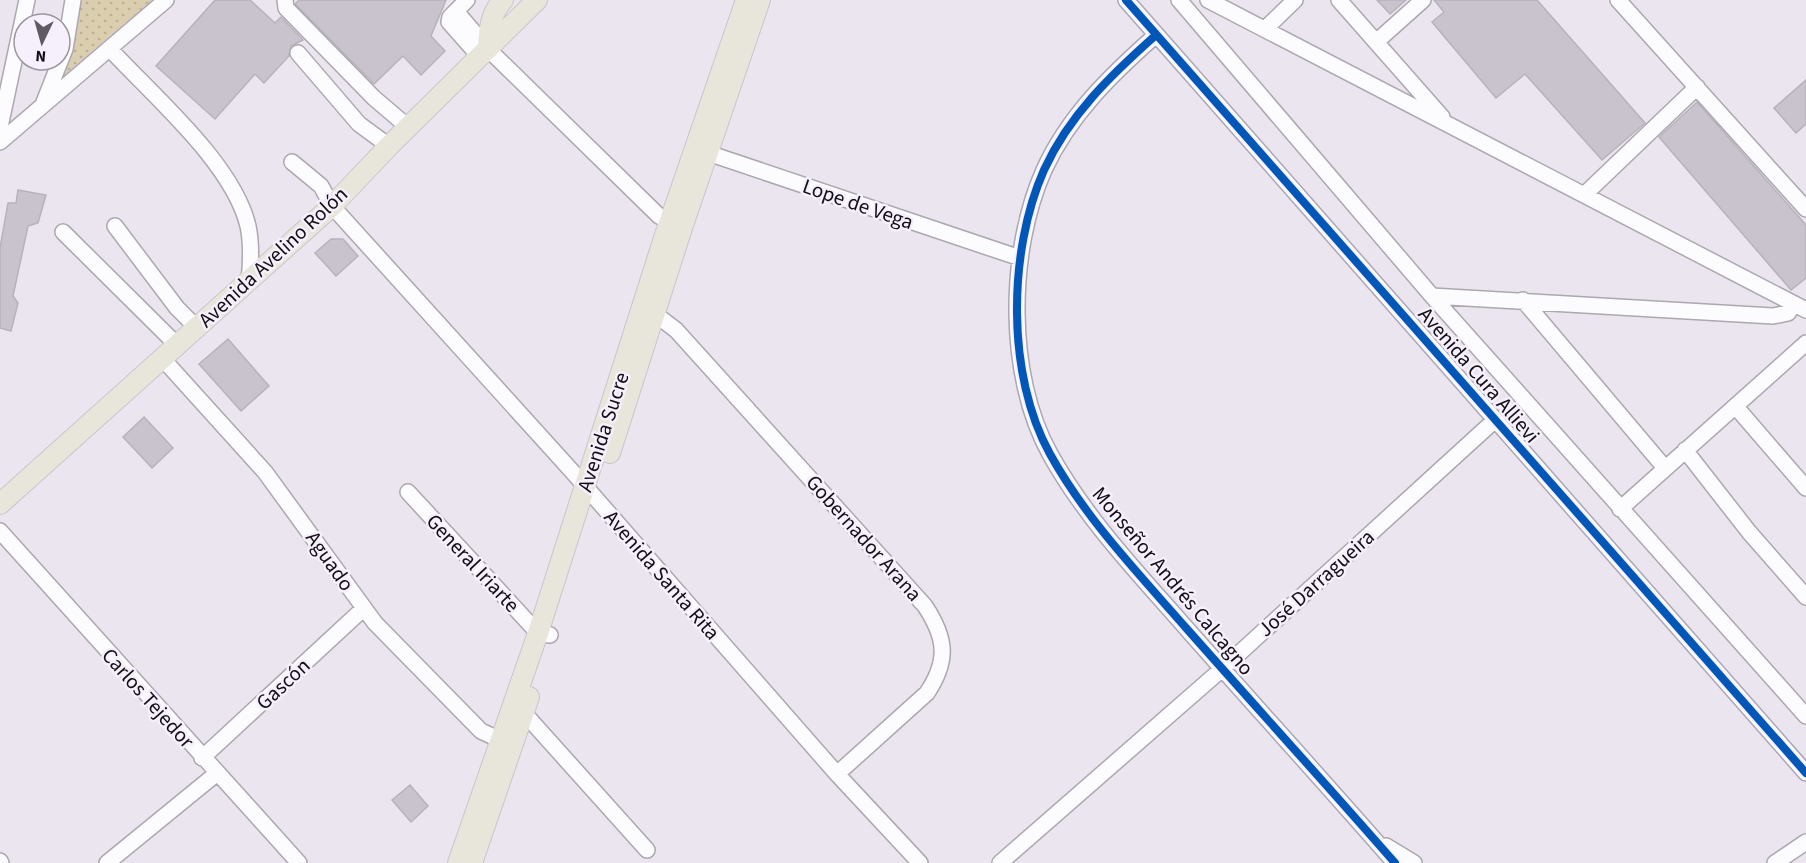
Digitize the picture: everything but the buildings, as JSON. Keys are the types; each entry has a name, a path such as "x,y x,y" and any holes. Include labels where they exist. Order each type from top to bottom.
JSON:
{"main road":[{"path":"484,53 490,23 497,6 503,0"},
{"name":"Avenida Avelino Rolón","path":"3,496 332,206 388,146 537,0"},
{"name":"Avenida Sucre","path":"702,151 746,0"},
{"name":"Avenida Sucre","path":"472,863 507,744 676,226 760,0"},
{"name":"Avenida Sucre","path":"590,493 655,314 676,226"},
{"name":"Avenida Sucre","path":"458,863 507,744 524,712 544,634"}],"street":[{"path":"0,126 27,0"},
{"path":"43,105 65,49 73,0"},
{"path":"0,142 166,0"},
{"path":"285,0 292,13 374,98 408,127"},
{"path":"467,0 453,18 484,53 650,208 676,226"},
{"name":"Avenida Cura Allievi","path":"1126,0 1806,773"},
{"path":"1179,0 1432,296 1806,716"},
{"path":"1208,0 1802,306"},
{"path":"1265,29 1295,0"},
{"path":"1339,0 1448,124"},
{"path":"1376,42 1423,0"},
{"path":"1618,0 1806,209"},
{"name":"Monseñor Andrés Calcagno","path":"1156,35 1098,89 1060,141 1037,188 1020,258 1018,323 1025,388 1049,453 1116,548 1395,863"},
{"path":"110,50 149,87 206,151 231,189 248,224 251,245 249,281"},
{"path":"298,53 359,124 388,146"},
{"path":"1584,195 1697,87"},
{"name":"Lope de Vega","path":"702,151 1020,258"},
{"name":"Avenida Santa Rita","path":"292,162 321,186 332,206 590,493 837,774 920,863"},
{"path":"116,226 177,308 196,327"},
{"name":"Aguado","path":"63,232 169,352 265,472 363,609 481,731 507,744"},
{"path":"1432,296 1773,315 1788,313 1802,306"},
{"path":"1523,300 1665,468"},
{"name":"Gobernador Arana","path":"655,314 676,330 917,597 934,620 940,633 942,661 938,676 927,693 837,774"},
{"path":"1620,509 1806,343"},
{"path":"1736,407 1806,488"},
{"name":"José Darragueira","path":"1000,863 1222,669 1495,420"},
{"path":"1685,450 1749,532 1806,597"},
{"name":"General Iriarte","path":"408,492 544,634"},
{"name":"Carlos Tejedor","path":"0,531 298,863"},
{"name":"Gascón","path":"202,758 363,609"},
{"path":"524,712 647,850"},
{"path":"106,863 216,774"},
{"path":"1373,838 1383,863"},
{"path":"1373,838 1414,863"},
{"path":"1775,863 1806,842"}],"shaded area":[{"path":"81,0 152,0 72,68 72,49"}],"cycle path":[{"path":"1126,0 1806,773"},
{"path":"1156,35 1108,80 1079,113 1054,150 1032,202 1018,275 1019,351 1025,388 1050,454 1096,523 1395,863"}]}
